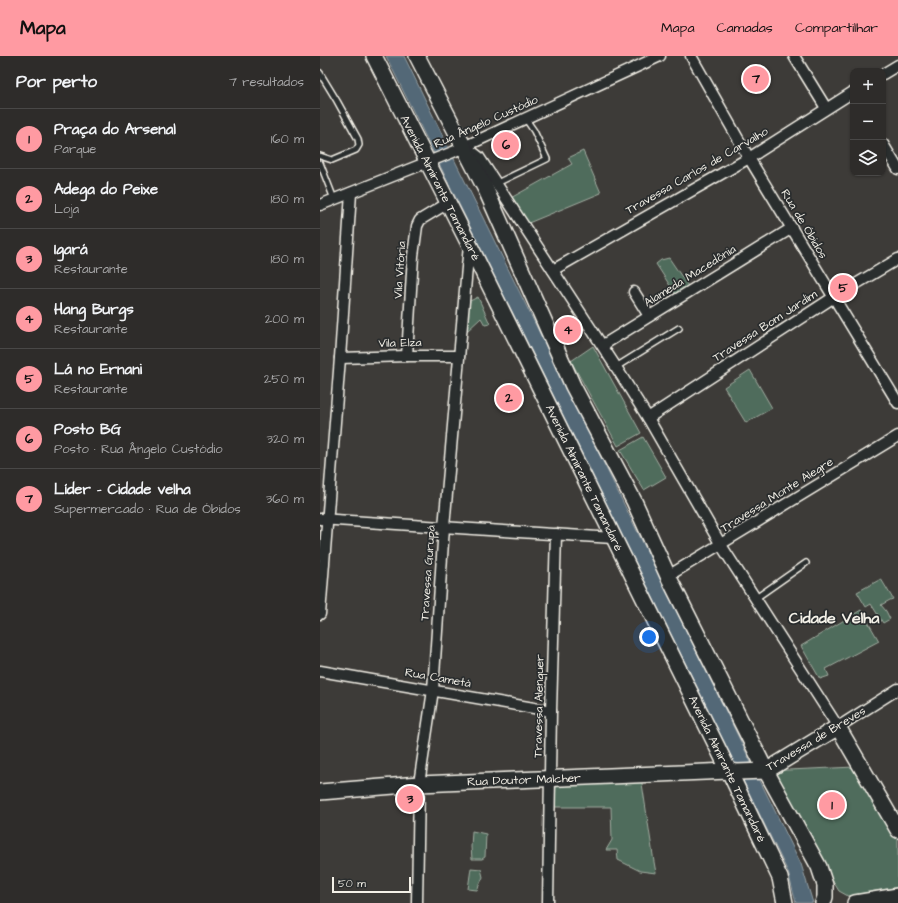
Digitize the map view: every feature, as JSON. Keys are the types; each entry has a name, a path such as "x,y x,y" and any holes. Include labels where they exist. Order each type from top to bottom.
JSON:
{"main road":[{"name":"Avenida Almirante Tamandaré","path":"374,56 430,161 448,203 613,538 733,772 780,878 785,903"},
{"path":"418,56 458,149 491,187 573,386 634,501 668,576 762,771 824,879 825,890 822,903"},
{"path":"838,727 892,808 898,830"},
{"name":"Travessa de Breves","path":"733,772 762,771 838,727"},
{"name":"Rua Doutor Malcher","path":"320,792 419,784 733,772"},
{"path":"855,903 898,896"}],"street":[{"name":"Rua Ângelo Custódio","path":"320,205 458,149 660,56"},
{"name":"Rua de Óbidos","path":"691,56 749,158 898,404"},
{"path":"794,56 826,108"},
{"path":"886,72 898,64"},
{"name":"Travessa Carlos de Carvalho","path":"553,270 749,158 826,108 850,95"},
{"path":"886,149 898,169"},
{"path":"491,187 553,270 603,346 648,418 721,545 838,727"},
{"path":"320,614 323,519 340,358 351,193"},
{"name":"Vila Vitória","path":"407,356 413,256 417,226 420,220 448,203"},
{"name":"Alameda Macedônia","path":"603,346 792,228"},
{"name":"Travessa Gurupá","path":"418,903 419,784 433,690 444,527 469,244"},
{"name":"Travessa Bom Jardim","path":"648,418 834,297 898,259"},
{"path":"634,292 649,316"},
{"name":"Vila Elza","path":"340,358 459,356"},
{"name":"Travessa Monte Alegre","path":"668,576 898,436"},
{"path":"323,519 613,538"},
{"name":"Travessa Alenquer","path":"548,903 556,534"},
{"name":"Rua Cametá","path":"320,671 551,711"},
{"name":"Travessa de Breves","path":"838,727 898,689"}],"lane":[{"path":"320,73 358,139 359,145 356,150 332,160 320,156"},
{"path":"491,187 547,159 534,131 525,118"},
{"path":"320,163 334,199"},
{"path":"616,367 678,328"},
{"path":"756,598 806,563"}],"green space":[{"path":"583,151 601,193 526,224 507,200 572,164 568,158"},
{"path":"669,258 688,286 676,295 656,264 661,260"},
{"path":"478,297 490,324 485,325 481,318 467,331 468,302"},
{"path":"593,346 641,433 618,446 571,361"},
{"path":"750,370 772,408 746,423 724,387"},
{"path":"643,437 666,477 644,490 620,450"},
{"path":"881,579 893,599 881,605 890,619 883,623 871,604 866,607 857,592"},
{"path":"861,610 879,641 826,669 829,676 820,679 801,646"},
{"path":"855,767 898,838 898,887 848,896 839,891 766,771"},
{"path":"641,777 656,873 640,871 618,860 617,850 606,850 612,840 611,807 555,807 556,780"},
{"path":"472,831 486,834 485,857 482,859 472,859"},
{"path":"471,868 481,869 483,877 477,890 468,889"}],"water":[{"path":"386,56 404,56 801,864 813,903 796,903 788,872"}],"place":[{"name":"Líder - Cidade velha","path":"756,79"},
{"name":"Posto BG","path":"506,145"},
{"name":"Lá no Ernani","path":"843,288"},
{"name":"Hang Burgs","path":"568,330"},
{"name":"Adega do Peixe","path":"509,398"},
{"name":"Igará","path":"410,799"},
{"name":"Praça do Arsenal","path":"832,805"}],"district":[{"name":"Cidade Velha","path":"834,618"}]}
